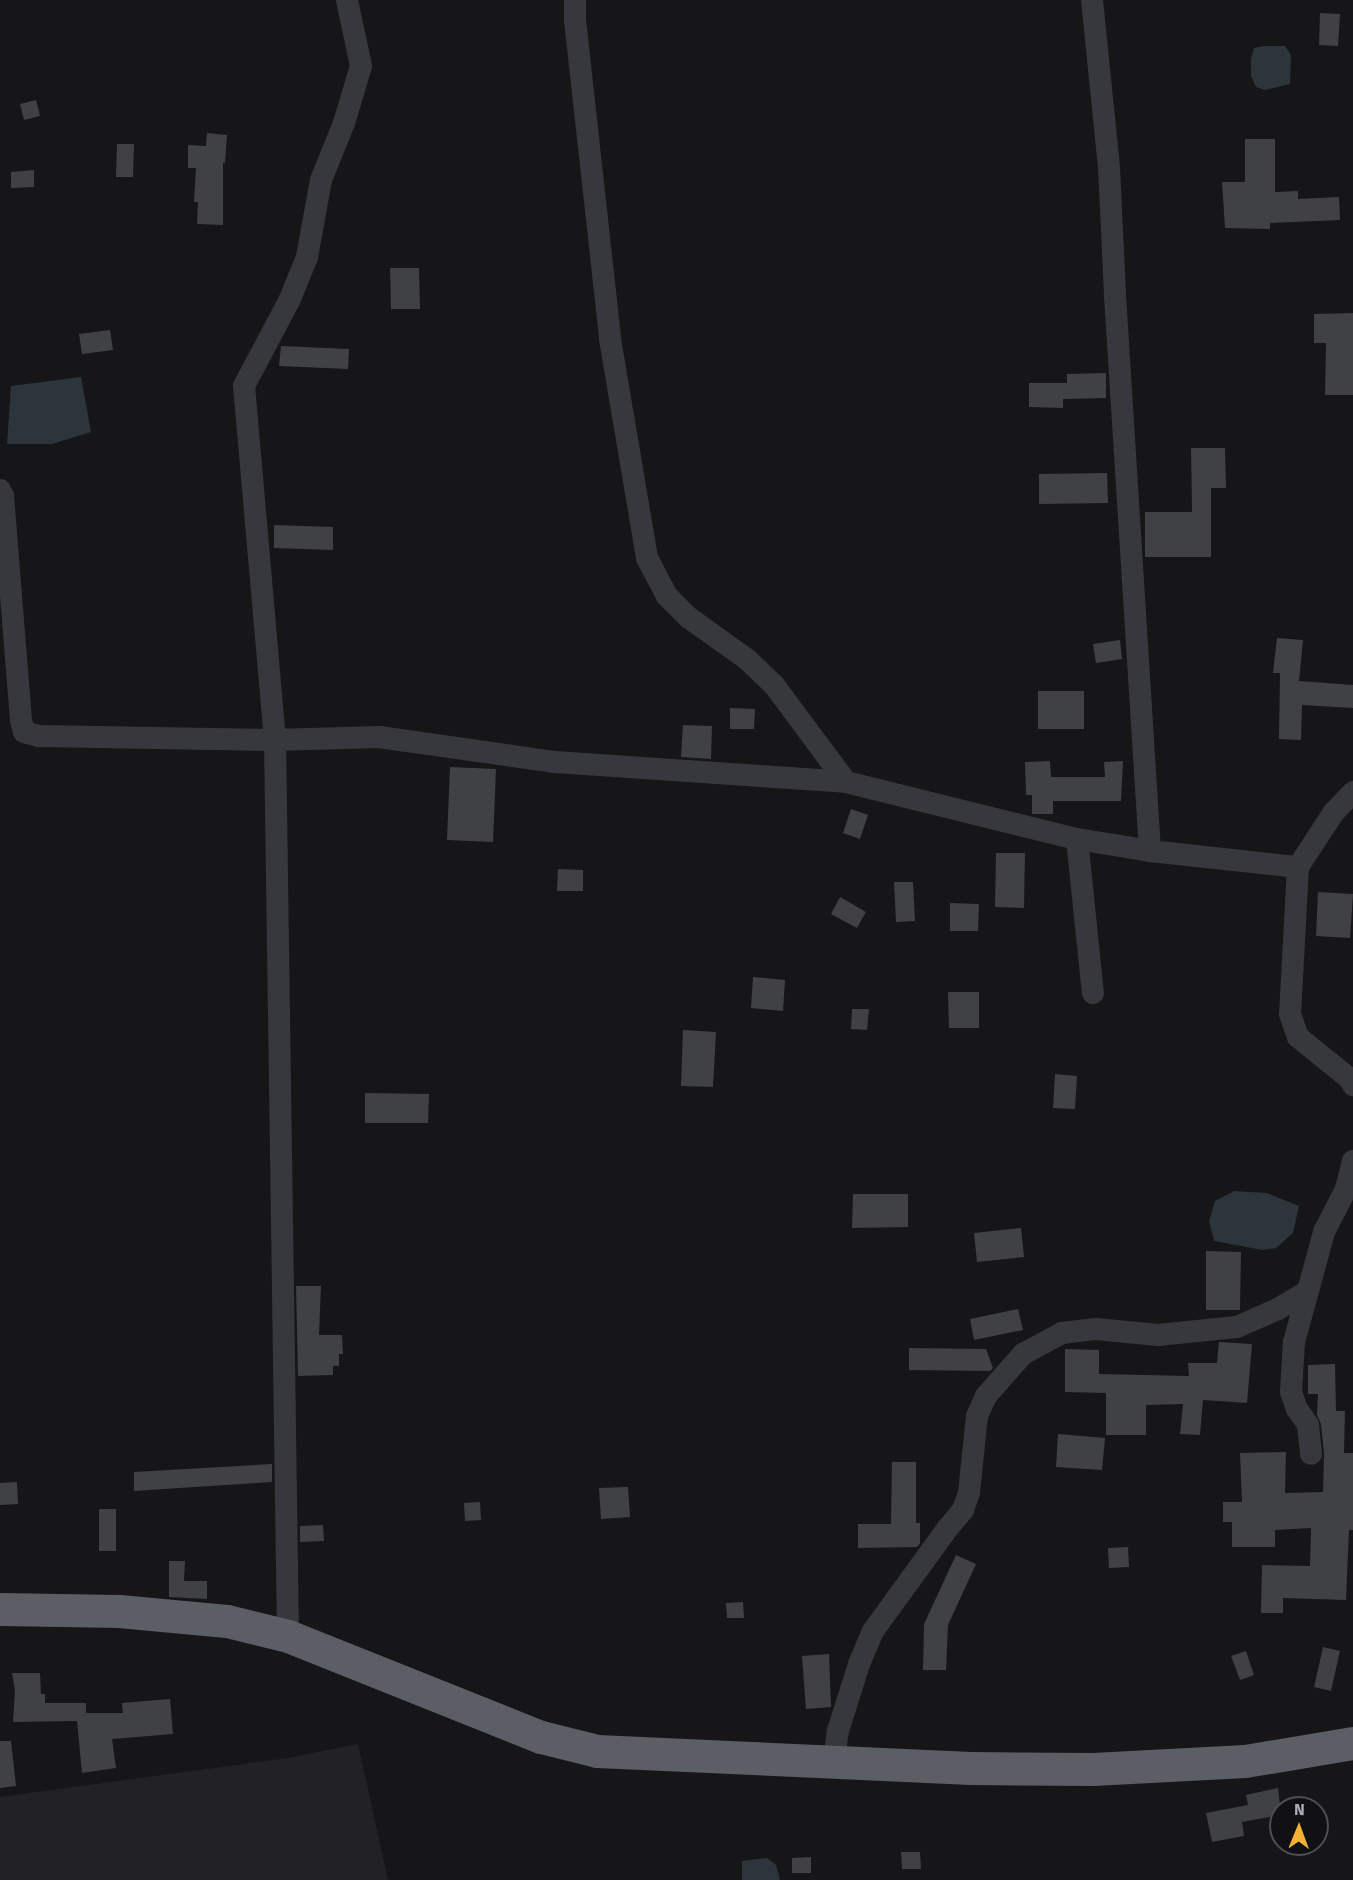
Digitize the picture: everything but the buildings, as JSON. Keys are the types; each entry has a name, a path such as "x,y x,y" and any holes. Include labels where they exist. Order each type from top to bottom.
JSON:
{"highway":[{"path":"0,1610 119,1611 227,1620 288,1636 541,1737 597,1751 834,1762 1093,1769 1245,1761 1353,1743"}],"street":[{"path":"288,1636 275,740 244,386 290,299 307,257 321,180 344,123 361,66 347,0"},
{"path":"575,0 587,141 610,339 646,558 668,596 688,617 748,660 774,685 846,782"},
{"path":"1092,0 1111,189 1115,296 1150,851"},
{"path":"0,490 3,496 24,732 39,736 275,740 379,736 576,764 846,782 1077,838 1150,851 1298,867"},
{"path":"1353,792 1334,812 1298,867 1290,1014 1298,1037 1350,1079 1353,1085"},
{"path":"1077,838 1093,993"},
{"path":"1311,1455 1308,1425 1297,1409 1291,1392 1294,1342 1324,1232 1346,1189 1353,1161"},
{"path":"834,1762 838,1731 859,1664 873,1631 963,1510 969,1493 977,1416 986,1396 1023,1354 1062,1333 1096,1329 1158,1335 1237,1327 1278,1309 1308,1291"}],"shaded area":[{"path":"1285,46 1291,55 1290,84 1265,90 1256,87 1251,76 1251,59 1254,48"},
{"path":"81,377 91,432 52,444 7,444 11,386"},
{"path":"1234,1191 1267,1193 1299,1206 1293,1233 1276,1248 1263,1250 1214,1241 1209,1221 1215,1201"},
{"path":"358,1744 388,1880 0,1880 0,1797 288,1758"},
{"path":"767,1858 776,1865 780,1880 742,1880 742,1861"}]}
